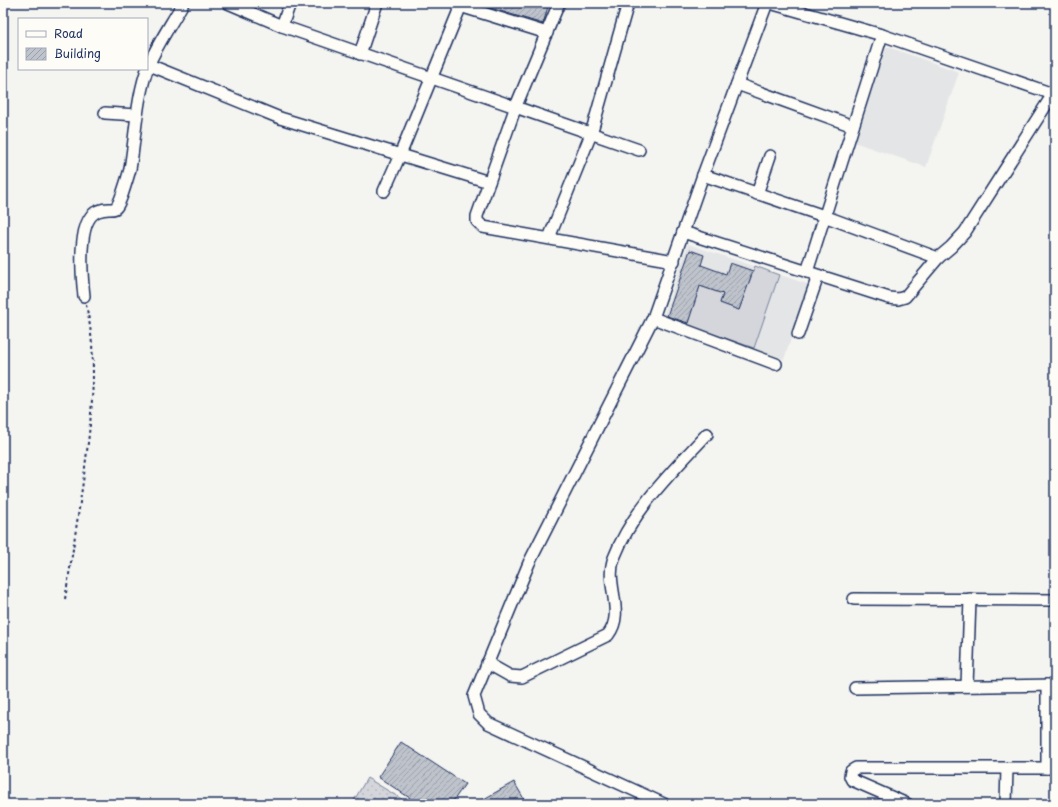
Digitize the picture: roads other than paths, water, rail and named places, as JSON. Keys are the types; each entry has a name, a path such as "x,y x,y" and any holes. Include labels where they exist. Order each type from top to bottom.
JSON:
{"street":[{"path":"183,3 148,64 280,118 489,182"},
{"path":"228,3 282,26 360,54 431,79 516,106 639,150"},
{"path":"282,26 290,3"},
{"path":"360,54 377,3"},
{"path":"559,3 516,106 477,216 477,220 480,225 674,261"},
{"path":"549,238 591,134 628,3"},
{"path":"664,804 488,723 479,714 474,696 529,563 653,318 674,261 683,232 703,175 769,3 882,35 1054,93 965,232 938,258 905,297 898,299 889,298 683,232"},
{"path":"384,191 461,5 547,33"},
{"path":"807,272 882,35"},
{"path":"84,296 81,270 84,233 91,216 98,211 113,210 118,206 130,170 137,115 147,70"},
{"path":"737,84 853,126"},
{"path":"105,114 137,115"},
{"path":"757,194 770,156"},
{"path":"703,175 824,216 938,258"},
{"path":"798,334 818,276"},
{"path":"653,318 776,364"},
{"path":"487,663 510,676 522,677 608,635 612,630 617,612 612,566 624,537 639,510 707,434"},
{"path":"854,599 1055,600"},
{"path":"967,686 970,599"},
{"path":"855,688 1051,685 1051,768 856,768 851,771 850,776 852,780 906,804"},
{"path":"1006,804 1007,768"}]}
